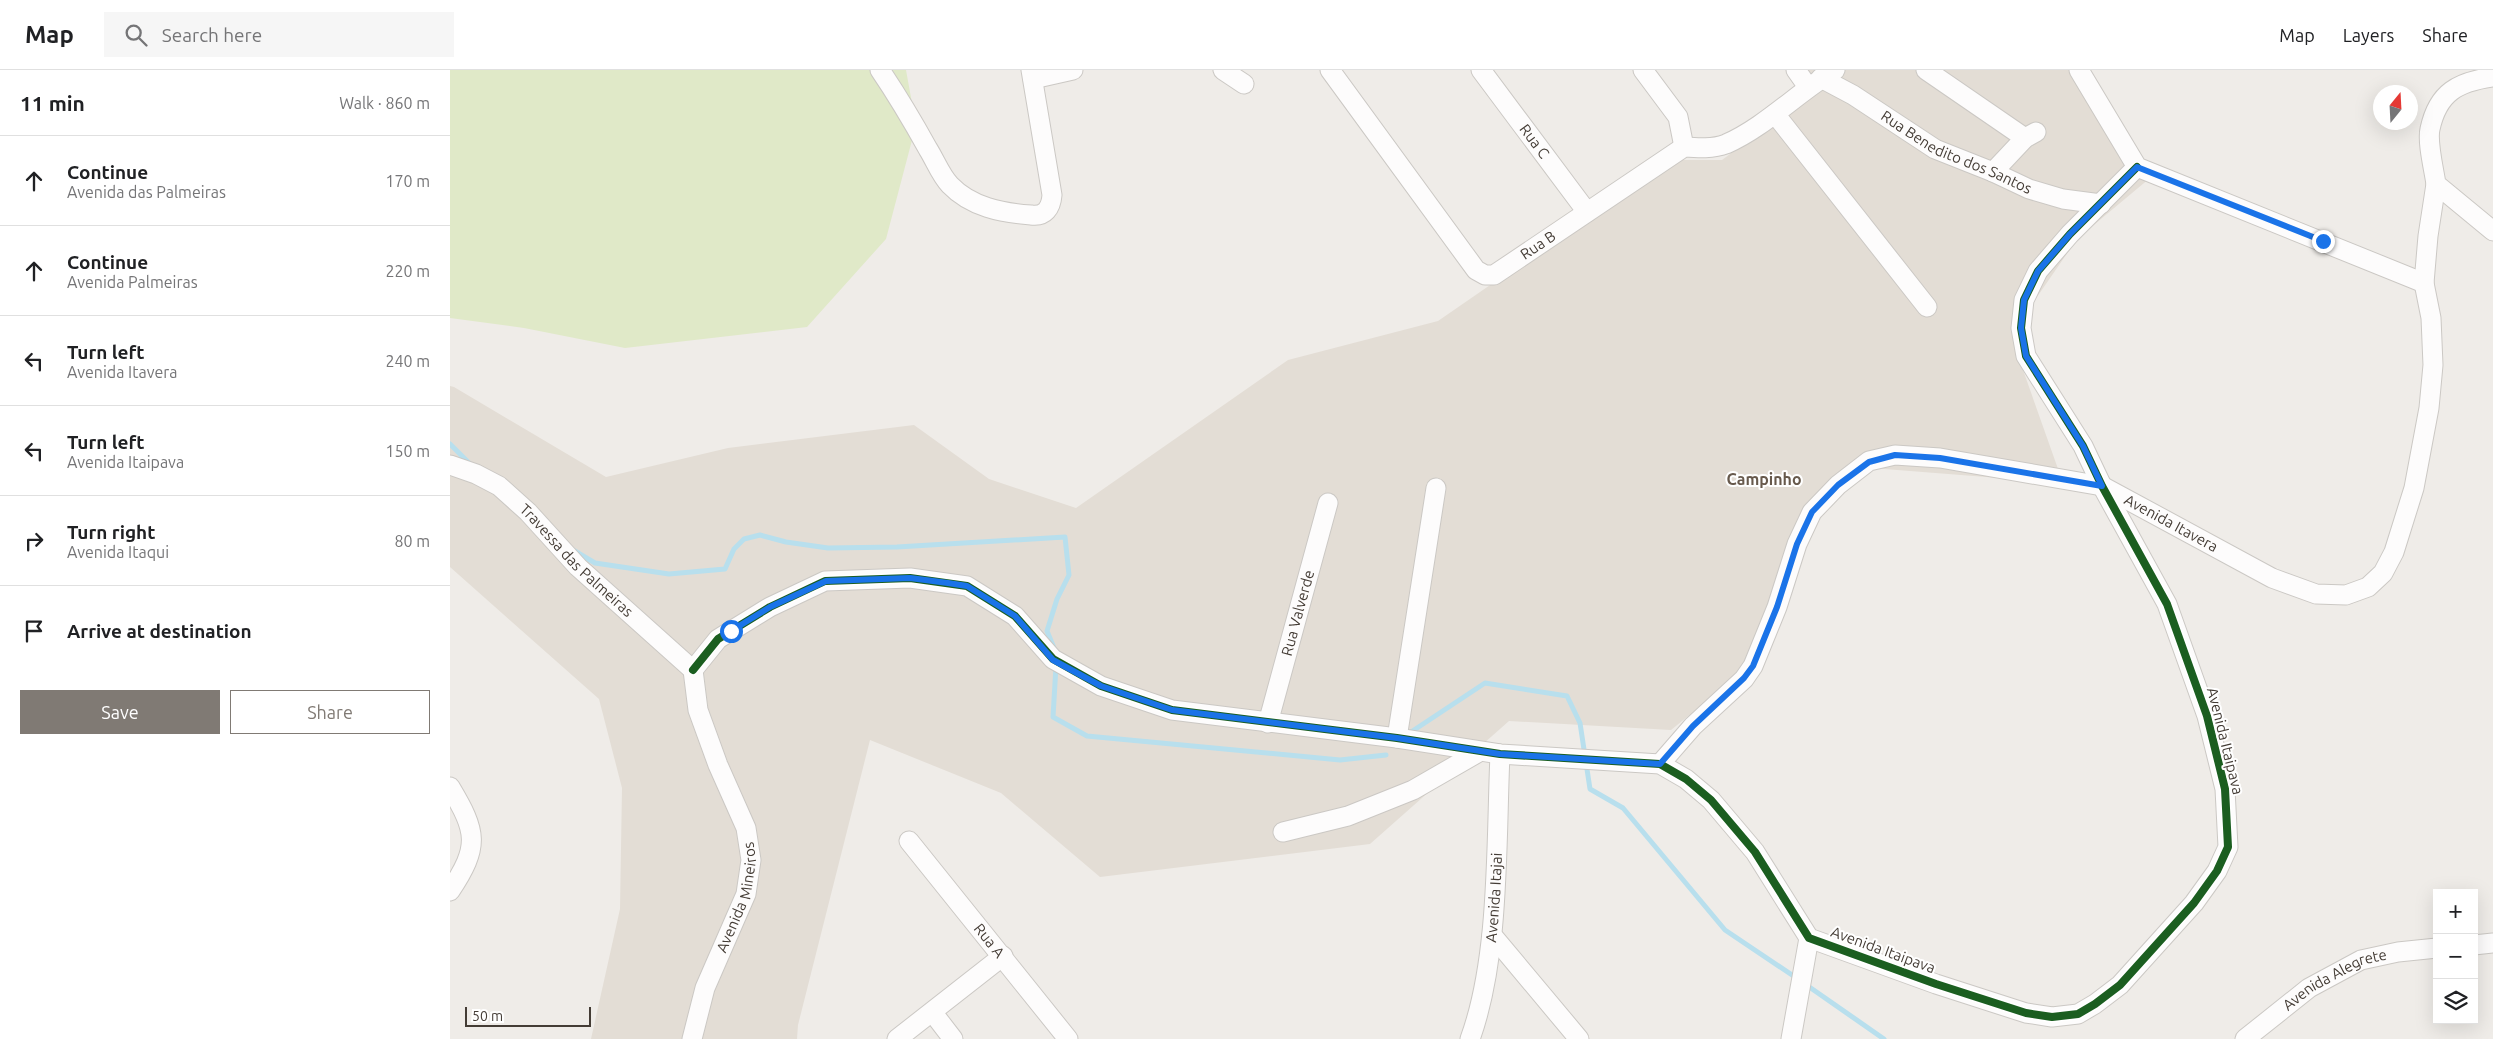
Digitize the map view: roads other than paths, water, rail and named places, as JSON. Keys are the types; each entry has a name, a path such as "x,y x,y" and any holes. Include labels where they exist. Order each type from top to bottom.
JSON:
{"street":[{"path":"880,70 898,96 949,185 968,199 998,212 1038,216 1047,211 1051,204 1052,195 1032,75 1073,70"},
{"path":"1223,70 1244,84"},
{"name":"Rua B","path":"1330,70 1476,270 1486,275 1494,275 1684,147"},
{"name":"Rua C","path":"1481,70 1587,212"},
{"path":"1643,70 1678,117 1684,147 1705,148 1726,144 1775,114 1821,78"},
{"path":"1796,70 1821,78"},
{"path":"1926,70 2031,135 1993,172"},
{"path":"2079,70 2137,167 2424,283"},
{"name":"Avenida Itavera","path":"1660,764 1693,726 1744,678 1753,666 1777,607 1797,544 1812,512 1838,485 1869,462 1895,455 1940,458 2102,486 2272,578 2316,594 2346,595 2368,587 2383,573 2394,552 2414,488 2429,408 2433,366 2431,318 2424,283 2428,236 2436,184 2429,131 2444,95 2469,80 2493,77"},
{"name":"Rua Benedito dos Santos","path":"1821,78 1853,95 1934,149 1993,172 2029,190 2101,204"},
{"path":"1775,114 1927,307"},
{"name":"Avenida Itaipava","path":"1660,764 1686,779 1711,800 1755,852 1809,938 1936,984 2026,1013 2052,1017 2078,1014 2095,1004 2120,985 2194,903 2217,871 2228,847 2229,826 2226,790 2207,716 2167,604 2102,486 2083,446 2026,356 2021,328 2024,300 2038,271 2070,234 2137,167"},
{"path":"2436,184 2493,231"},
{"name":"Travessa das Palmeiras","path":"450,465 476,474 499,486 528,512 578,567 693,670"},
{"path":"1397,738 1436,488"},
{"name":"Rua Valverde","path":"1268,723 1328,503"},
{"path":"693,670 718,639 770,607 826,581 910,578 967,586 1015,616 1053,660 1101,686 1172,710 1397,738 1479,752 1660,764"},
{"name":"Avenida Mineiros","path":"692,1039 705,988 746,894 750,860 746,828 718,765 698,710 693,670"},
{"path":"1283,832 1348,816 1413,790 1479,752"},
{"name":"Avenida Itajai","path":"1470,1039 1478,1017 1492,935 1500,754"},
{"path":"450,787 465,811 472,830 472,849 464,870 450,891"},
{"name":"Rua A","path":"909,841 1068,1039"},
{"path":"1492,935 1579,1039"},
{"path":"1790,1039 1809,938"},
{"path":"2478,945 2493,944"},
{"name":"Avenida Alegrete","path":"2245,1039 2309,988 2361,960 2398,952 2433,948"},
{"path":"897,1039 1003,956"},
{"path":"932,1013 954,1039"}],"waterway":[{"path":"450,444 471,465"},
{"path":"573,550 595,563 669,574 725,569 734,549 744,539 760,535 786,542 828,548 897,547 1065,537 1069,575 1057,599 1047,631 1054,648"},
{"path":"1056,666 1053,717 1087,736 1340,760 1386,755"},
{"path":"1408,734 1485,683 1567,696 1580,723 1590,789 1623,808 1725,930 1798,979"},
{"path":"1805,984 1884,1039"}],"district":[{"name":"Campinho","path":"1764,479"}]}
